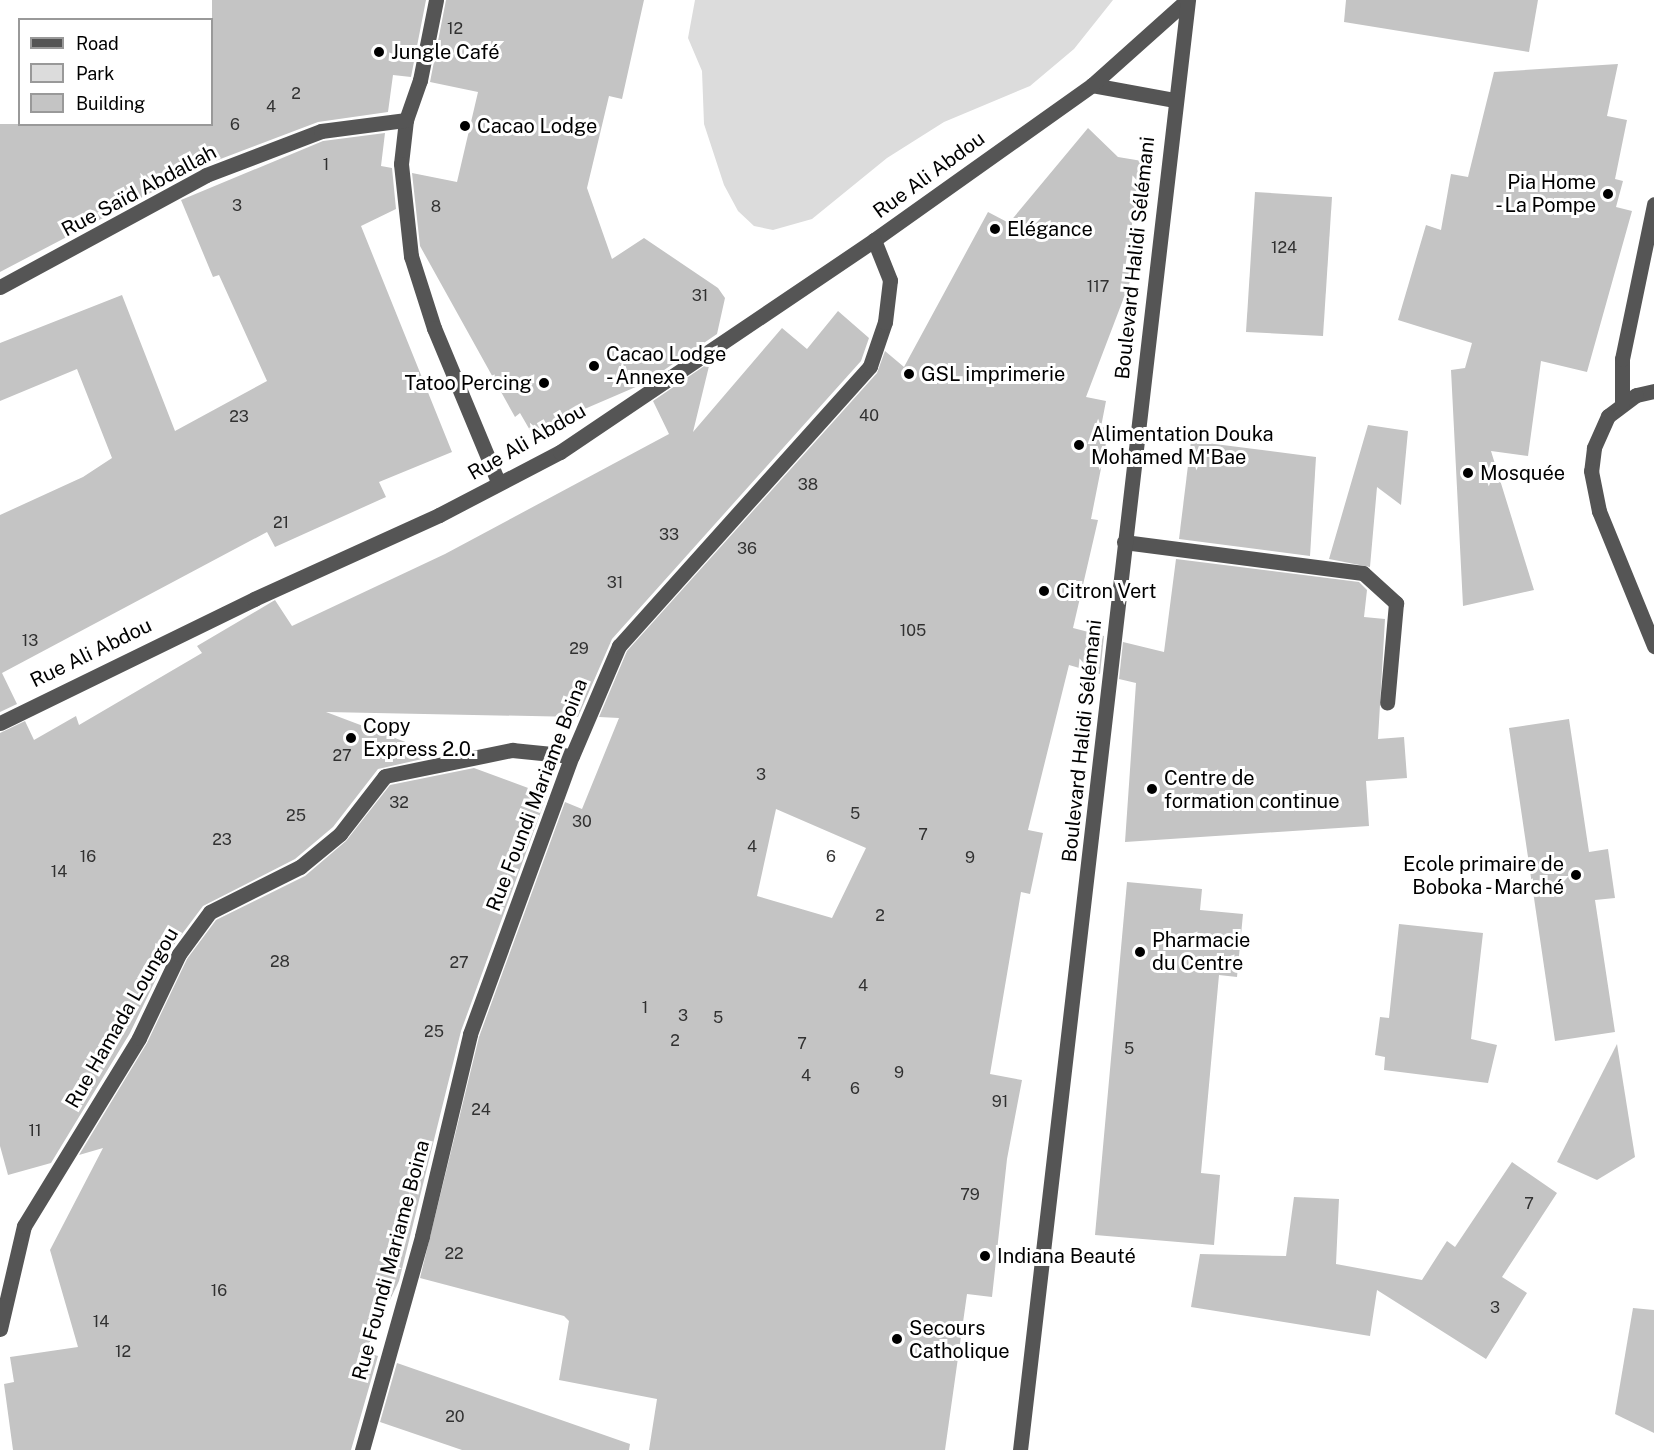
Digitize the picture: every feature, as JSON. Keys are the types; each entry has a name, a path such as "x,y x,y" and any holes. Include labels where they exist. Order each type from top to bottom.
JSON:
{"street":[{"path":"436,0 420,80 406,120 401,164 411,256 434,327 498,482"},
{"name":"Rue Ali Abdou","path":"0,723 254,599 439,515 498,482 560,452 874,240 1092,85 1188,0"},
{"name":"Boulevard Halidi Sélémani","path":"1020,1450 1087,904 1124,542 1174,100 1188,0"},
{"path":"1092,85 1174,100"},
{"name":"Rue Saïd Abdallah","path":"0,287 206,176 321,131 406,120"},
{"path":"1622,403 1622,359 1654,204"},
{"name":"Rue Foundi Mariame Boina","path":"362,1450 422,1236 470,1034 572,756 619,646 870,366 885,322 890,280 874,240"},
{"path":"1654,391 1622,403 1600,430 1591,471 1599,511 1654,646"},
{"path":"1124,542 1363,573 1396,603 1387,703"},
{"name":"Rue Hamada Loungou","path":"0,1329 24,1226 139,1038 179,954 210,912 300,867 340,834 384,776 512,750 572,756"}],"green space":[{"path":"695,0 1113,0 1074,49 1030,86 944,122 887,158 812,219 773,230 754,226 738,211 724,185 704,124 702,71 688,38"}],"building":[{"path":"212,0 426,0 411,77 393,75 388,112 318,122 202,166 0,272 0,124 18,124 18,126 213,126"},
{"path":"446,0 644,0 622,99 609,96 587,188 612,259 644,238 718,288 725,298 717,334 645,383 531,432 520,413 515,417 420,246 412,173 457,182 478,92 430,82"},
{"path":"1346,0 1538,0 1529,52 1344,22"},
{"path":"1618,64 1607,116 1627,120 1615,179 1623,181 1616,207 1632,211 1587,372 1541,361 1528,456 1491,451 1534,590 1463,606 1451,370 1465,368 1472,343 1398,320 1426,225 1441,230 1451,174 1468,177 1494,72"},
{"path":"1088,128 1118,157 1142,161 1125,268 1134,271 1086,397 1106,401 1101,427 1109,428 1091,519 1098,520 1073,628 1104,636 1100,674 1069,665 1028,830 1043,833 1030,894 1021,892 990,1074 1022,1080 1007,1159 992,1297 967,1294 945,1450 649,1450 657,1399 559,1380 569,1321 564,1316 420,1278 479,1037 565,802 582,809 619,718 599,717 627,651 877,373 885,351 904,367 988,212 1009,223","holes":["776,809 866,848 832,918 757,896"]},
{"path":"385,133 381,166 392,168 396,209 361,226 452,452 379,482 386,497 275,547 267,532 2,673 17,704 0,712 0,515 83,477 112,458 77,369 0,401 0,343 122,295 175,431 267,381 219,275 213,277 181,200 323,141"},
{"path":"1255,192 1332,197 1323,336 1246,332"},
{"path":"838,311 869,338 861,361 612,639 578,717 326,712 440,755 378,769 333,827 295,859 203,906 170,950 130,1033 51,1163 8,1175 0,1146 0,733 25,721 34,740 76,716 79,725 202,653 197,646 275,600 292,626 445,554 669,434 653,401 710,362 693,432 782,328 807,349"},
{"path":"1368,425 1408,431 1401,505 1377,487 1370,567 1329,559"},
{"path":"1191,441 1316,457 1310,556 1179,539"},
{"path":"1176,559 1359,582 1367,590 1364,617 1385,619 1378,739 1404,737 1407,778 1366,781 1369,826 1125,842 1136,683 1119,679 1123,642 1164,652"},
{"path":"1569,719 1589,852 1608,849 1615,898 1595,900 1615,1032 1555,1041 1509,728"},
{"path":"474,768 547,795 461,1031 399,1281 365,1352 378,1356 351,1450 13,1450 4,1384 14,1382 10,1357 78,1347 50,1250 103,1148 79,1155 147,1043 187,959 216,920 305,876 346,841 390,785"},
{"path":"1127,882 1202,889 1200,910 1243,914 1237,977 1219,975 1201,1173 1220,1175 1214,1245 1095,1235"},
{"path":"1399,924 1483,933 1471,1039 1497,1045 1488,1083 1384,1070 1385,1057 1375,1055 1380,1017 1389,1018"},
{"path":"1617,1044 1635,1157 1597,1180 1557,1162"},
{"path":"1512,1162 1557,1193 1502,1277 1527,1293 1486,1359 1377,1290 1370,1336 1191,1307 1200,1254 1286,1256 1294,1197 1339,1199 1336,1264 1422,1280 1447,1241 1455,1247"},
{"path":"1633,1308 1654,1310 1654,1433 1615,1414"},
{"path":"397,1363 630,1444 629,1450 462,1450 380,1422"}],"place":[{"name":"Jungle Café","path":"379,52"},
{"name":"Cacao Lodge","path":"465,126"},
{"name":"Pia Home - La Pompe","path":"1608,194"},
{"name":"Elégance","path":"995,229"},
{"name":"Cacao Lodge - Annexe","path":"594,366"},
{"name":"GSL imprimerie","path":"909,374"},
{"name":"Tatoo Percing","path":"544,383"},
{"name":"Alimentation Douka Mohamed M'Bae","path":"1079,445"},
{"name":"Mosquée","path":"1468,473"},
{"name":"Citron Vert","path":"1044,591"},
{"name":"Copy Express 2.0.","path":"351,738"},
{"name":"Centre de formation continue","path":"1152,789"},
{"name":"Ecole primaire de Boboka - Marché","path":"1576,875"},
{"name":"Pharmacie du Centre","path":"1140,952"},
{"name":"Indiana Beauté","path":"985,1256"},
{"name":"Secours Catholique","path":"897,1339"}]}
